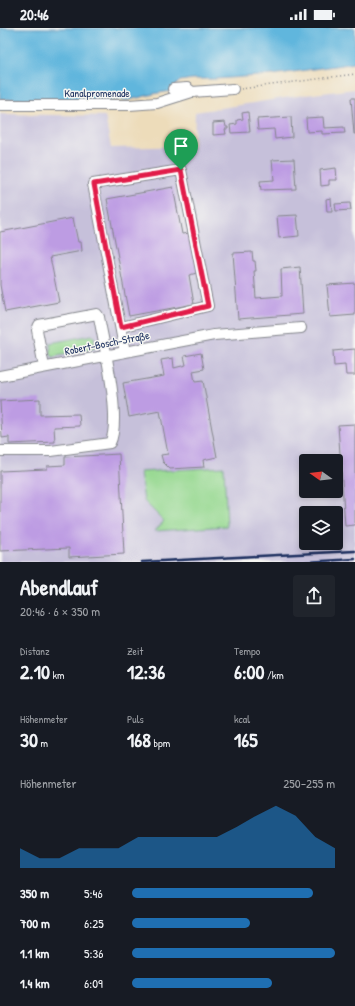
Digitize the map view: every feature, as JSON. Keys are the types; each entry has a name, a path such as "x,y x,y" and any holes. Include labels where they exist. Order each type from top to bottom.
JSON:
{"street":[{"name":"Kanalpromenade","path":"173,89 187,88 192,92"},
{"name":"Kanalpromenade","path":"0,105 129,105 157,103 192,92 233,89"},
{"path":"121,327 208,306 181,170 94,184 125,352"},
{"path":"0,451 51,451 110,443 114,437 114,417 111,388 99,317 97,314 39,325 37,330 44,367"},
{"name":"Robert-Bosch-Straße","path":"0,376 219,334 301,328"}],"path":[{"path":"233,89 355,74"}],"shaded area":[{"path":"355,89 355,562 0,562 0,114 105,116 111,148 194,146 195,112 297,96"}],"green space":[{"path":"92,335 94,337 95,348 53,357 51,355 50,343"},
{"path":"224,467 227,526 155,531 164,521 144,501 140,472"}],"water":[{"path":"0,28 355,28 355,63 272,75 192,79 180,81 172,91 129,100 0,99"}],"building":[{"path":"351,98 355,98 355,134 354,134"},
{"path":"248,112 250,132 231,133 230,125 237,124 237,120 243,119 242,113"},
{"path":"291,117 292,137 275,139 274,129 258,130 257,119"},
{"path":"323,117 324,128 344,127 345,133 322,134 322,131 307,132 306,118"},
{"path":"225,122 226,127 228,127 228,129 225,129 226,134 213,135 213,123"},
{"path":"294,159 296,189 261,190 260,181 274,180 272,160"},
{"path":"336,168 337,180 329,180 329,185 321,186 320,170"},
{"path":"173,187 182,234 190,233 197,273 189,275 194,304 129,316 107,199"},
{"path":"331,198 332,212 327,212 326,199"},
{"path":"350,203 351,210 336,211 335,204"},
{"path":"297,215 299,236 279,238 277,216"},
{"path":"73,218 78,242 81,242 82,251 50,257 59,302 5,312 0,285 0,232"},
{"path":"252,252 256,271 254,271 256,298 282,296 281,269 300,267 303,314 238,319 233,253"},
{"path":"355,283 355,315 330,317 327,285"},
{"path":"355,349 355,375 346,375 345,365 334,366 333,351"},
{"path":"201,353 204,369 193,371 195,382 203,381 217,457 203,460 204,467 170,469 163,462 161,455 168,454 160,411 129,417 123,383 164,376 161,360 173,358 174,368 186,365 184,356"},
{"path":"40,399 40,415 79,414 80,426 54,427 55,442 9,444 9,437 2,438 0,401"},
{"path":"355,424 355,525 345,526 343,454 340,454 338,425"},
{"path":"119,454 124,554 69,557 69,548 0,551 0,471 47,469 47,466 65,465 65,457"}],"railway":[{"path":"142,562 355,551"},
{"path":"306,562 355,559"}],"route":[{"path":"181,170 208,306 121,327 94,184 181,170"}]}
